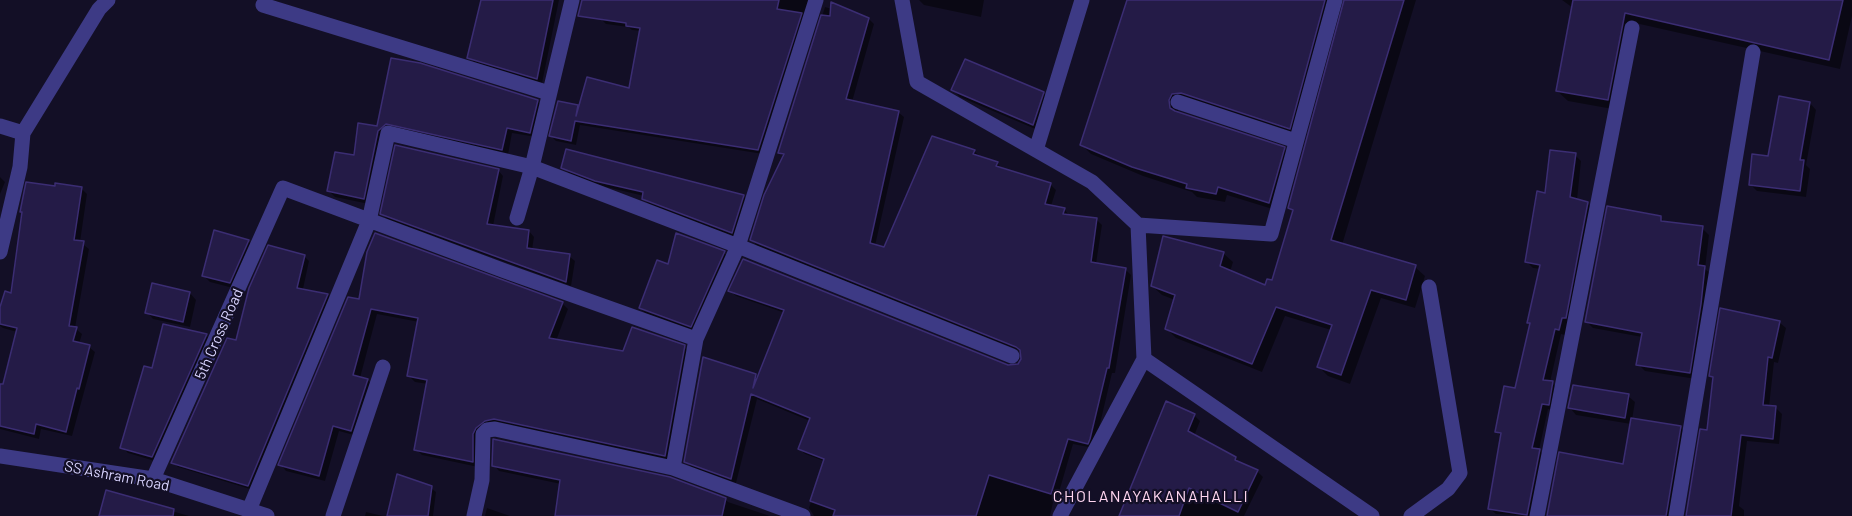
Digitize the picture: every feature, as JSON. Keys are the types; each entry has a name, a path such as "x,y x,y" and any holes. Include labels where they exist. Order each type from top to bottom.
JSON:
{"street":[{"path":"0,252 20,167 22,133 99,9 108,0"},
{"path":"517,218 532,167 572,0"},
{"path":"673,468 696,339 738,246 816,0"},
{"path":"902,0 917,82 1092,182 1138,225 1271,234 1335,0"},
{"path":"1036,150 1082,0"},
{"path":"263,5 549,93"},
{"path":"1537,516 1632,28"},
{"path":"1676,516 1753,51"},
{"path":"1178,102 1296,141"},
{"path":"0,126 22,133"},
{"path":"249,510 369,220 388,133 532,167 738,246 1012,356"},
{"name":"5th Cross Road","path":"153,479 283,188 369,220"},
{"path":"369,220 696,339"},
{"path":"1060,516 1144,359 1138,225"},
{"path":"1412,516 1448,489 1460,473 1429,287"},
{"path":"1144,359 1372,516"},
{"path":"333,516 383,367"},
{"path":"474,516 482,480 483,434 487,430 495,429 673,468 803,516"},
{"name":"SS Ashram Road","path":"0,456 153,479 267,516"}],"building":[{"path":"481,0 553,0 537,79 467,58"},
{"path":"582,0 779,0 777,9 802,13 758,150 575,121 571,141 549,136 558,101 578,105 576,116 587,77 629,88 640,28 626,26 626,23 578,16"},
{"path":"1127,0 1325,0 1290,129 1181,93 1172,94 1169,100 1170,108 1175,111 1285,147 1269,203 1218,187 1216,194 1186,188 1187,184 1132,167 1080,145"},
{"path":"1344,0 1404,0 1331,240 1416,265 1406,300 1371,290 1341,375 1317,367 1332,325 1276,307 1252,364 1165,329 1175,295 1151,286 1163,236 1224,252 1220,266 1265,285 1267,279 1272,280 1293,210 1288,208"},
{"path":"1573,0 1843,0 1829,60 1625,13 1608,100 1556,91"},
{"path":"831,2 869,18 846,99 899,111 870,243 884,247 932,136 975,150 973,154 998,162 996,166 1051,183 1045,204 1065,208 1063,214 1097,218 1091,262 1126,268 1109,368 1107,368 1090,439 1088,444 1068,439 1051,494 989,475 976,516 833,516 835,510 810,501 824,459 798,449 810,418 751,394 731,479 684,462 703,357 756,374 753,388 784,310 728,291 743,259 1008,365 1018,364 1021,359 1020,350 1016,347 750,240 764,195 784,154 778,153 821,15 830,16"},
{"path":"391,58 420,63 538,100 530,133 507,128 502,150 386,124 378,131 364,199 327,191 335,152 354,155 358,123 377,126"},
{"path":"965,59 1044,92 1033,125 951,90"},
{"path":"1779,96 1810,102 1800,160 1804,160 1800,191 1749,185 1752,154 1768,156"},
{"path":"395,145 499,169 487,224 529,230 527,248 570,254 566,282 380,214"},
{"path":"566,149 744,195 732,233 642,199 643,192 595,181 561,168"},
{"path":"1550,150 1576,153 1570,197 1588,202 1566,318 1562,318 1559,330 1555,329 1543,380 1553,381 1549,405 1542,404 1532,448 1540,449 1527,515 1488,509 1501,433 1495,432 1504,386 1515,388 1530,323 1527,323 1540,265 1525,262 1537,191 1545,193"},
{"path":"26,182 82,187 74,240 84,241 69,326 77,327 73,341 90,345 66,432 36,424 34,434 0,426 0,384 3,384 17,328 0,324 0,307 5,291 11,293 22,212 20,212"},
{"path":"1607,206 1661,216 1661,221 1703,226 1698,265 1705,266 1690,373 1636,365 1642,333 1585,322"},
{"path":"214,230 249,240 230,283 202,276"},
{"path":"375,233 563,302 549,338 623,351 632,327 685,345 665,456 494,419 485,421 476,428 473,434 473,462 414,450 427,380 407,376 418,318 371,309 353,375 368,379 351,431 333,426 319,476 278,465 348,297 359,299 367,252"},
{"path":"676,233 725,251 691,327 639,308 657,260 668,264"},
{"path":"268,245 305,255 297,288 328,294 248,486 171,463 227,338 236,340 249,288"},
{"path":"152,283 190,292 183,322 145,313"},
{"path":"1720,308 1780,321 1772,358 1768,357 1763,405 1776,406 1773,439 1741,435 1731,516 1686,516 1700,429 1707,430 1713,377 1709,376"},
{"path":"163,324 207,334 152,457 120,448 144,366 152,368"},
{"path":"1573,385 1629,394 1625,418 1568,408"},
{"path":"1166,401 1195,414 1188,431 1236,457 1235,460 1258,470 1238,512 1189,488 1179,516 1119,516"},
{"path":"1631,418 1681,426 1666,516 1547,516 1559,452 1623,464"},
{"path":"493,439 670,477 726,498 722,516 555,516 560,480 492,466"},
{"path":"397,474 432,486 428,516 387,516"},
{"path":"106,490 174,509 173,516 99,516"}],"district":[{"name":"CHOLANAYAKANAHALLI","path":"1151,497"}]}
